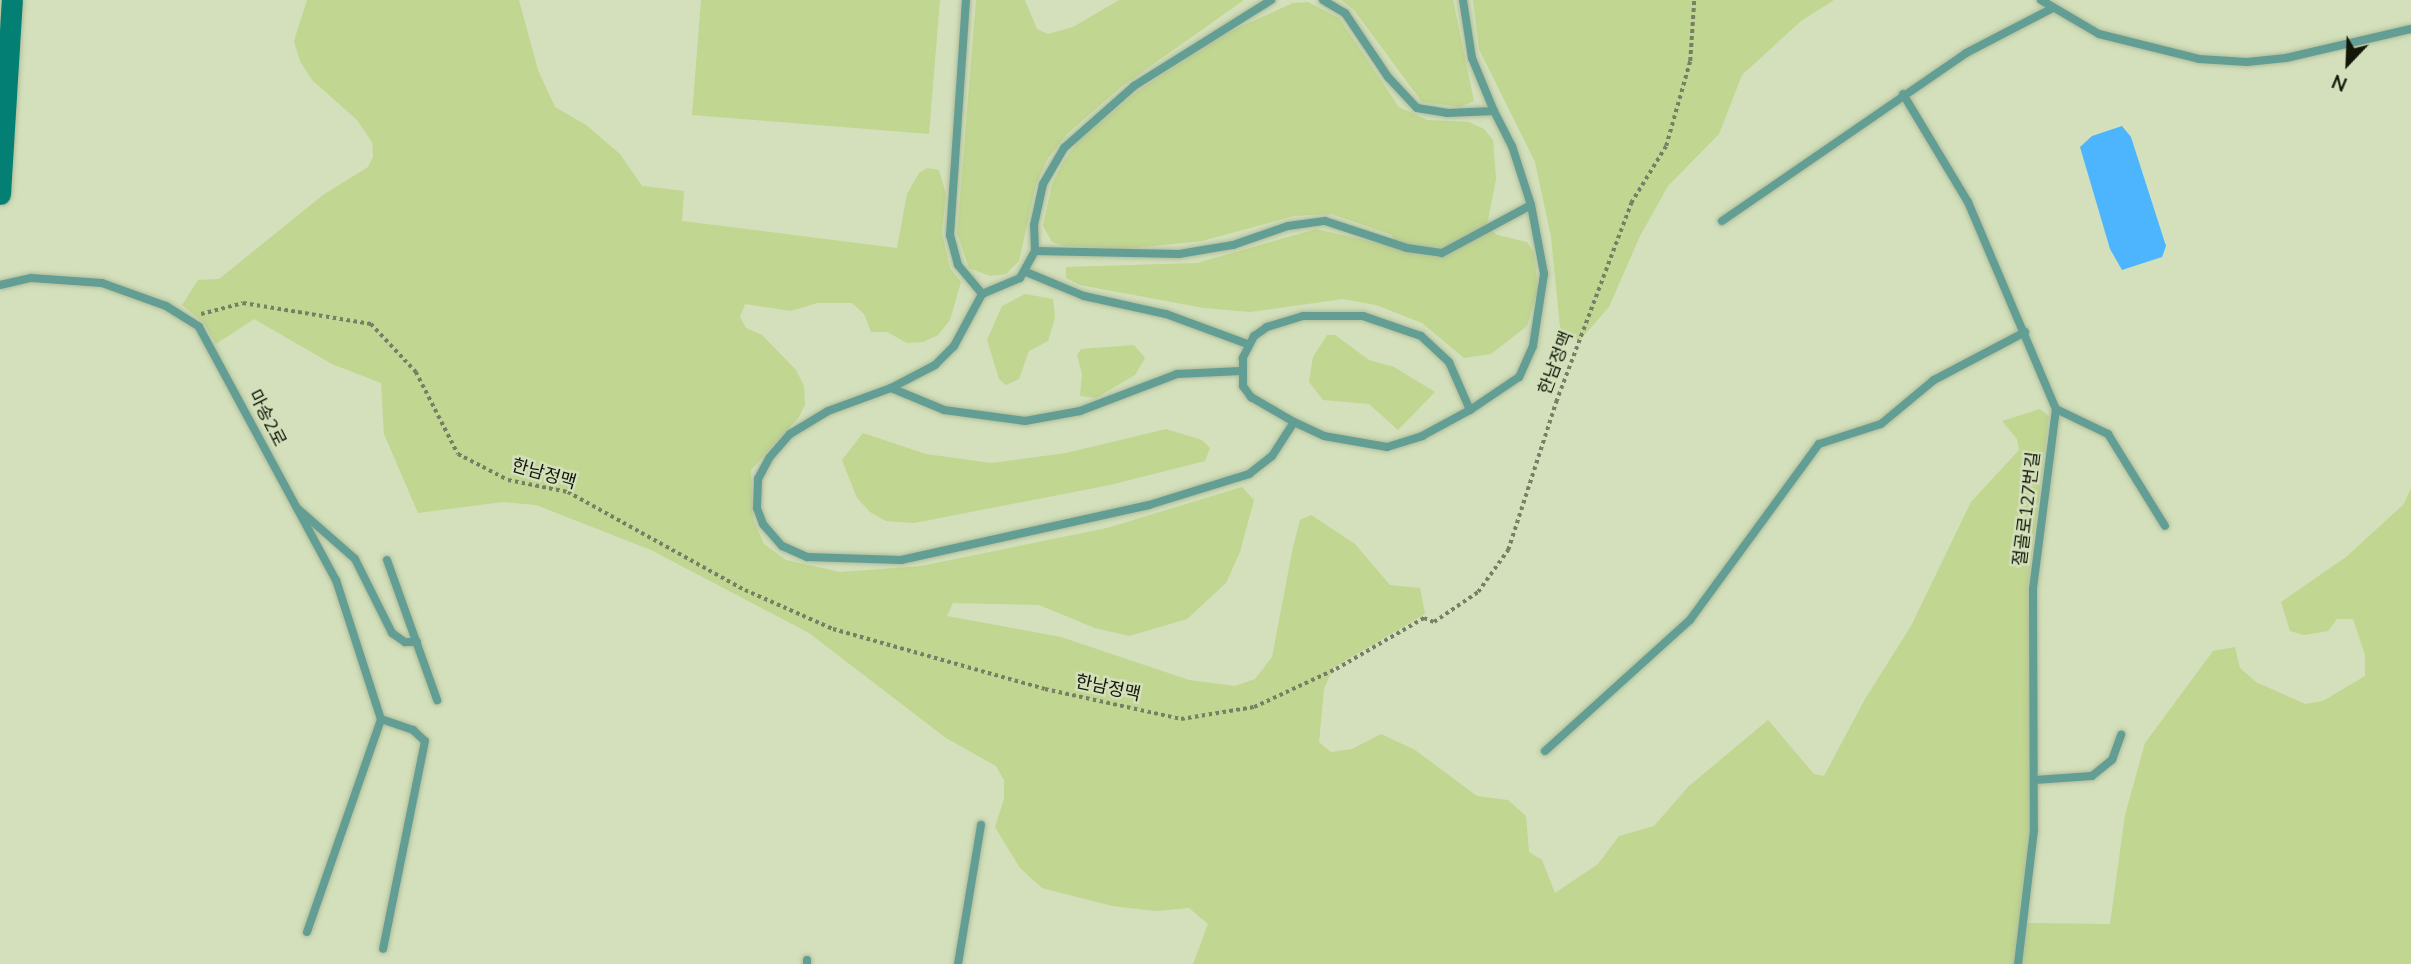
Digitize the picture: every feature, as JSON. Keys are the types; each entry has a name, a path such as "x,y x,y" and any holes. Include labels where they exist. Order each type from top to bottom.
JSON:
{"street":[{"path":"0,194 12,0"}],"lane":[{"path":"965,0 950,234 958,265 982,293"},
{"path":"1269,0 1133,86 1064,148 1043,184 1034,225 1035,251 1026,272 982,293 945,356 891,388 812,419 769,458 758,479 757,508 763,524 782,546 807,557 901,560 1149,505 1249,474 1272,456 1294,422"},
{"path":"1323,0 1345,13 1388,77 1417,108 1430,112 1494,111"},
{"path":"1463,0 1472,58 1512,146 1531,205 1544,274 1533,346 1519,377 1469,410 1422,436 1387,447 1324,436 1294,422 1251,397 1243,386 1241,371 1247,344 1266,327 1303,316 1343,313 1382,319 1421,336 1439,351 1449,362 1469,410"},
{"path":"2041,0 2051,9 2099,34 2199,59 2248,62 2286,58 2411,29"},
{"path":"1722,221 1966,53 2051,9"},
{"name":"절골로127번길","path":"1903,94 1956,177 2056,409 2033,589 2035,780 2026,928 2018,964"},
{"path":"1035,251 1179,254 1233,245 1288,226 1325,221 1408,248 1442,253 1531,205"},
{"path":"1026,272 1084,296 1166,314 1247,344"},
{"name":"마송2로","path":"0,285 31,278 103,284 135,292 187,317 199,327 225,370 336,580 381,719"},
{"path":"1545,751 1689,620 1819,444 1881,424 1934,380 2025,332"},
{"path":"891,388 944,410 1025,421 1080,411 1159,378 1241,371"},
{"path":"2056,409 2108,434 2165,526"},
{"path":"297,508 355,559 392,633 405,642 417,642"},
{"path":"387,560 437,700"},
{"path":"307,932 381,719 414,730 425,741 383,949"},
{"path":"2035,780 2092,776 2112,760 2122,735"},
{"path":"958,964 981,825"}],"path":[{"name":"한남정맥","path":"187,317 243,303 371,324 416,372 458,454 508,480 568,492 745,590 832,629 1045,689 1181,719 1254,706 1336,669 1424,618 1434,622 1478,593 1508,550 1556,402 1631,203 1666,146 1690,61 1694,0"}],"green space":[{"path":"307,0 519,0 538,70 555,107 586,125 620,154 642,186 684,191 682,221 897,248 907,194 919,173 927,168 939,170 946,194 942,233 950,268 961,282 950,320 938,335 923,342 907,343 887,332 871,332 864,314 852,303 817,303 791,311 745,304 740,317 746,328 762,335 796,370 804,386 805,405 799,417 751,470 753,519 764,544 786,560 840,572 921,566 1107,528 1242,487 1254,500 1240,552 1226,583 1187,619 1129,636 1095,628 1039,605 953,603 947,616 1061,637 1189,680 1235,686 1255,679 1272,657 1300,520 1311,515 1355,544 1390,585 1420,588 1425,614 1333,668 1324,689 1319,742 1331,752 1352,749 1381,734 1415,750 1477,796 1508,800 1526,816 1529,852 1542,860 1555,893 1598,864 1619,836 1654,826 1689,786 1768,720 1814,774 1824,776 1865,699 1911,626 1971,502 2019,450 2017,439 2002,421 2040,409 2049,416 2028,585 2034,830 2026,923 2110,924 2125,815 2145,743 2213,651 2235,647 2240,668 2256,682 2305,704 2323,701 2365,676 2365,655 2353,619 2337,619 2328,631 2304,635 2290,631 2281,602 2346,557 2404,504 2411,488 2411,964 1193,964 1208,924 1189,908 1156,911 1112,906 1042,888 1020,868 995,827 1004,799 1004,780 996,766 946,738 809,633 651,550 536,505 503,502 418,513 384,434 381,383 332,364 254,319 216,344 203,322 182,305 198,280 219,279 323,195 368,167 373,157 372,142 357,120 312,80 300,61 294,41"},
{"path":"701,0 940,0 929,134 692,115"},
{"path":"976,0 1025,0 1037,29 1048,34 1073,27 1119,0 1244,0 1121,87 1067,134 1048,158 1036,184 1019,261 1006,274 990,276 969,268 957,233"},
{"path":"1341,0 1453,0 1474,101 1460,107 1422,102 1354,10"},
{"path":"1473,0 1834,0 1801,21 1742,75 1719,134 1668,186 1640,236 1609,307 1580,340 1565,337 1560,327 1551,237 1535,162 1479,49"},
{"path":"1308,2 1339,18 1399,107 1427,120 1469,122 1484,129 1493,140 1496,179 1487,225 1497,235 1527,242 1534,253 1538,289 1527,326 1491,354 1464,358 1422,323 1376,305 1343,299 1250,312 1204,308 1080,285 1066,278 1066,267 1197,263 1316,229 1395,247 1392,235 1331,214 1294,216 1202,241 1124,249 1065,246 1052,242 1043,226 1052,184 1064,161 1079,141 1139,90 1226,33 1293,3"},
{"path":"1025,294 1053,299 1055,318 1048,341 1029,351 1019,379 1006,385 999,379 987,340 1002,306"},
{"path":"1327,335 1335,335 1369,360 1394,367 1435,392 1398,430 1369,404 1323,400 1309,382 1313,357"},
{"path":"1134,345 1145,358 1135,375 1096,398 1080,396 1082,374 1077,355 1081,349"},
{"path":"1166,429 1202,440 1210,448 1205,461 1110,485 914,523 886,521 870,512 857,498 842,460 863,433 926,454 991,463 1066,453"}],"water":[{"path":"2122,126 2131,137 2166,246 2162,257 2122,270 2110,249 2080,147 2092,136"}]}
